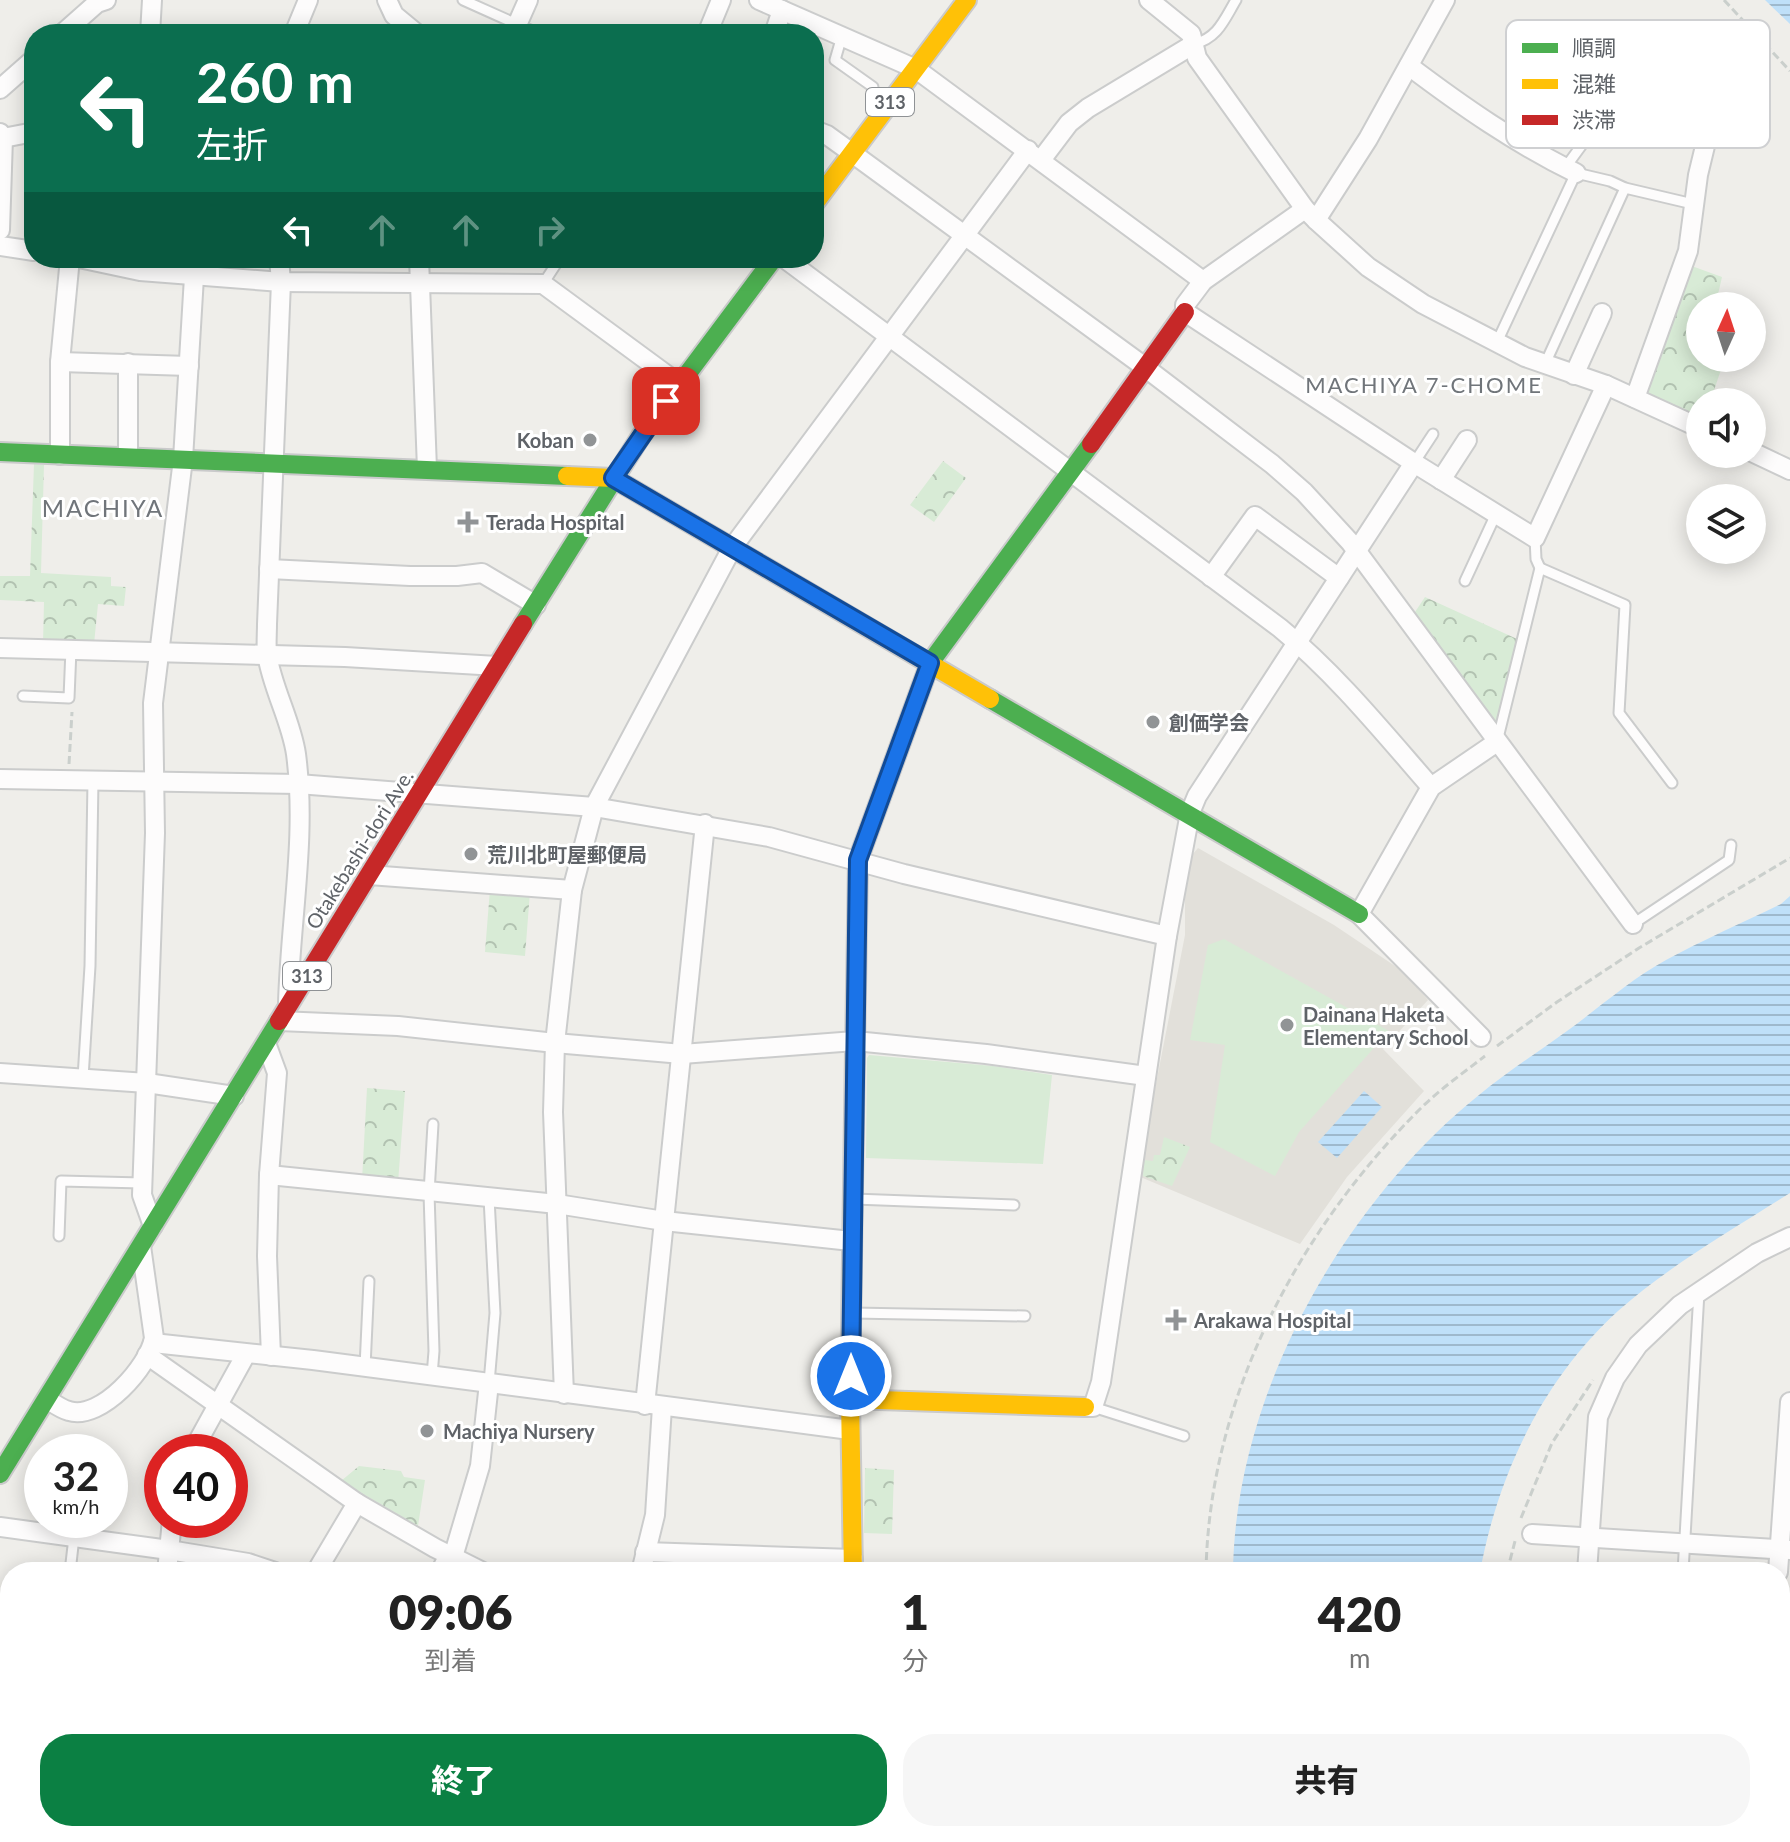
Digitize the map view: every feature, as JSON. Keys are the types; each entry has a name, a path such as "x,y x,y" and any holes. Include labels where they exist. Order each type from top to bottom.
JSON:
{"street":[{"path":"73,24 97,3 106,0"},
{"path":"151,24 152,0"},
{"path":"298,24 308,0"},
{"path":"387,0 394,15 405,24"},
{"path":"517,24 528,0"},
{"path":"711,24 721,0"},
{"path":"759,0 814,24"},
{"name":"313","path":"824,191 967,0"},
{"path":"1149,0 1191,34 1197,58 1310,214 1368,267 1423,304 1497,342 1545,364 1606,385 1686,422"},
{"path":"853,1562 851,1241 858,860 930,663 1071,473 1185,312 1185,305 1203,281 1310,214 1368,139 1445,0"},
{"path":"777,24 782,10"},
{"path":"824,28 916,69 1203,281"},
{"path":"564,1394 553,1112 555,1043 572,890 594,807 732,548 965,234 1035,155 1069,123 1088,108 1194,44"},
{"path":"1409,66 1475,116 1506,135"},
{"path":"0,89 24,68"},
{"path":"0,230 2,135 24,133"},
{"path":"824,134 1146,368 1304,492 1356,552 1633,924"},
{"path":"1527,148 1570,170"},
{"path":"1635,398 1688,251 1693,204 1705,148"},
{"path":"0,246 24,250"},
{"path":"60,455 60,362 69,268"},
{"path":"157,268 194,277 281,282 543,284 679,384"},
{"path":"280,268 267,655 295,751 298,784 298,869 284,1014 682,1054 855,1041 986,1054 1146,1076"},
{"path":"419,268 427,469"},
{"name":"Otakebashi-dori Ave.","path":"0,1474 613,478 766,268"},
{"path":"797,268 1296,642 1373,721 1431,787"},
{"path":"153,1226 142,1195 142,1183 155,833 153,703 183,459 194,277"},
{"path":"1185,312 1414,463 1535,538 1606,385"},
{"path":"1574,375 1602,313"},
{"path":"60,362 189,366"},
{"path":"128,363 128,457"},
{"path":"1441,480 1467,440"},
{"path":"0,452 613,478 1359,914 1481,1037"},
{"path":"1766,459 1790,470"},
{"path":"850,1399 1089,1407 1101,1382 1167,936 1190,813 1197,796 1414,463"},
{"path":"1211,577 1255,516 1339,578"},
{"path":"269,569 410,576 482,573 536,605"},
{"path":"0,648 159,651 497,666"},
{"path":"1359,914 1431,787 1497,742"},
{"path":"0,779 298,784 594,807 769,837 904,874 1167,936"},
{"path":"643,1562 655,1515 654,1406 664,1221 705,824"},
{"path":"369,875 572,890"},
{"path":"266,1043 277,1073 269,1175 267,1256 271,1356"},
{"path":"0,1073 147,1083 234,1096"},
{"path":"269,1175 557,1204 664,1221 851,1241"},
{"path":"1588,1562 1598,1417 1615,1378 1638,1345 1660,1322 1699,1291 1757,1253 1790,1237"},
{"path":"47,1399 71,1412 108,1401 133,1378 150,1349 141,1246"},
{"path":"150,1349 271,1356 850,1430"},
{"path":"150,1349 217,1405 357,1503 463,1562"},
{"path":"202,1434 246,1354"},
{"path":"449,1555 480,1466 489,1383"},
{"path":"1532,1534 1785,1550 1790,1402"},
{"path":"322,1562 357,1503"},
{"path":"0,1527 24,1530"},
{"path":"81,1538 169,1550 220,1562"},
{"path":"168,1562 170,1538"},
{"path":"645,1552 805,1562"}],"lane":[{"path":"463,0 506,24"},
{"path":"1194,44 1208,41 1236,0"},
{"path":"842,36 835,60 873,87"},
{"path":"1497,342 1570,170 1584,148"},
{"path":"1570,170 1625,188 1693,204"},
{"path":"1545,364 1625,188"},
{"path":"543,284 553,268"},
{"path":"1414,463 1433,434"},
{"path":"1465,581 1496,514"},
{"path":"1497,742 1540,568 1536,559 1535,538"},
{"path":"1540,568 1625,605 1619,713 1672,783"},
{"path":"23,696 69,698 71,649"},
{"path":"83,1078 90,966 93,780"},
{"path":"1633,924 1729,860 1731,845"},
{"path":"432,1376 434,1351 429,1193 433,1124"},
{"path":"59,1236 61,1181 142,1183"},
{"path":"489,1198 495,1313 489,1383"},
{"path":"852,1199 1014,1205"},
{"path":"365,1367 369,1281"},
{"path":"1684,1562 1699,1291"},
{"path":"851,1313 1025,1316"},
{"path":"1089,1407 1184,1436"},
{"path":"71,1562 74,1538"},
{"path":"443,1562 449,1555"}],"path":[{"path":"1724,0 1743,20"},
{"path":"1770,49 1790,71"},
{"path":"69,698 73,702 69,780"},
{"path":"1206,1562 1206,1537 1224,1441 1250,1360 1299,1262 1362,1173 1421,1108 1546,1010 1639,948 1790,858"}],"shaded area":[{"name":"Dainana Haketa Elementary School","path":"1198,848 1334,925 1404,972 1428,1000 1383,1049 1424,1091 1347,1177 1300,1244 1138,1176 1185,935 1185,863"}],"green space":[{"path":"1689,265 1722,277 1719,292 1686,292 1686,372 1720,372 1715,388 1686,388 1686,413 1644,396"},
{"path":"943,461 966,478 934,522 910,505"},
{"path":"34,464 44,465 41,573 111,577 111,586 126,587 124,606 98,604 94,644 43,643 44,602 0,600 0,576 30,576"},
{"path":"1425,597 1517,639 1495,730 1413,615"},
{"path":"490,889 530,892 525,956 485,952"},
{"path":"1224,939 1389,1031 1299,1132 1275,1176 1210,1142 1225,1045 1190,1040 1208,945"},
{"path":"869,1055 993,1066 1052,1075 1043,1164 866,1158"},
{"path":"367,1088 405,1091 398,1183 362,1180"},
{"path":"1164,1137 1190,1147 1172,1186 1143,1176 1144,1160 1153,1161 1154,1155 1160,1155"},
{"path":"359,1466 401,1471 404,1477 425,1480 418,1526 341,1481"},
{"path":"865,1468 894,1470 892,1534 864,1533"}],"water":[{"path":"1765,0 1790,0 1790,24"},
{"path":"1790,896 1790,1193 1659,1278 1591,1338 1567,1367 1528,1430 1499,1499 1482,1562 1234,1562 1239,1505 1253,1438 1276,1372 1305,1308 1341,1248 1383,1191 1429,1140 1479,1095 1628,985 1666,960 1781,904"},
{"path":"1364,1091 1382,1107 1337,1158 1318,1142"}],"traffic: fast":[{"path":"523,624 641,436 767,268"},
{"path":"854,1116 858,860 930,663 1091,444"},
{"path":"0,452 567,476"},
{"path":"990,699 1359,914"},
{"path":"0,1474 279,1021"}],"traffic: slow":[{"path":"824,191 967,0"},
{"path":"567,476 613,478 990,699"},
{"path":"853,1562 850,1399 854,1116"},
{"path":"850,1399 1085,1407"}],"traffic: jam":[{"path":"1091,444 1185,312"},
{"path":"279,1021 523,624"}],"place":[{"name":"Koban","path":"590,440"},
{"name":"Terada Hospital","path":"468,522"},
{"name":"創価学会","path":"1153,722"},
{"name":"荒川北町屋郵便局","path":"471,854"},
{"name":"Dainana Haketa Elementary School","path":"1287,1025"},
{"name":"Arakawa Hospital","path":"1176,1320"},
{"name":"Machiya Nursery","path":"427,1431"}],"district":[{"name":"MACHIYA 7-CHOME","path":"1424,384"},
{"name":"MACHIYA","path":"103,507"}],"route":[{"path":"666,401 613,478 930,663 858,860 851,1376"}]}
